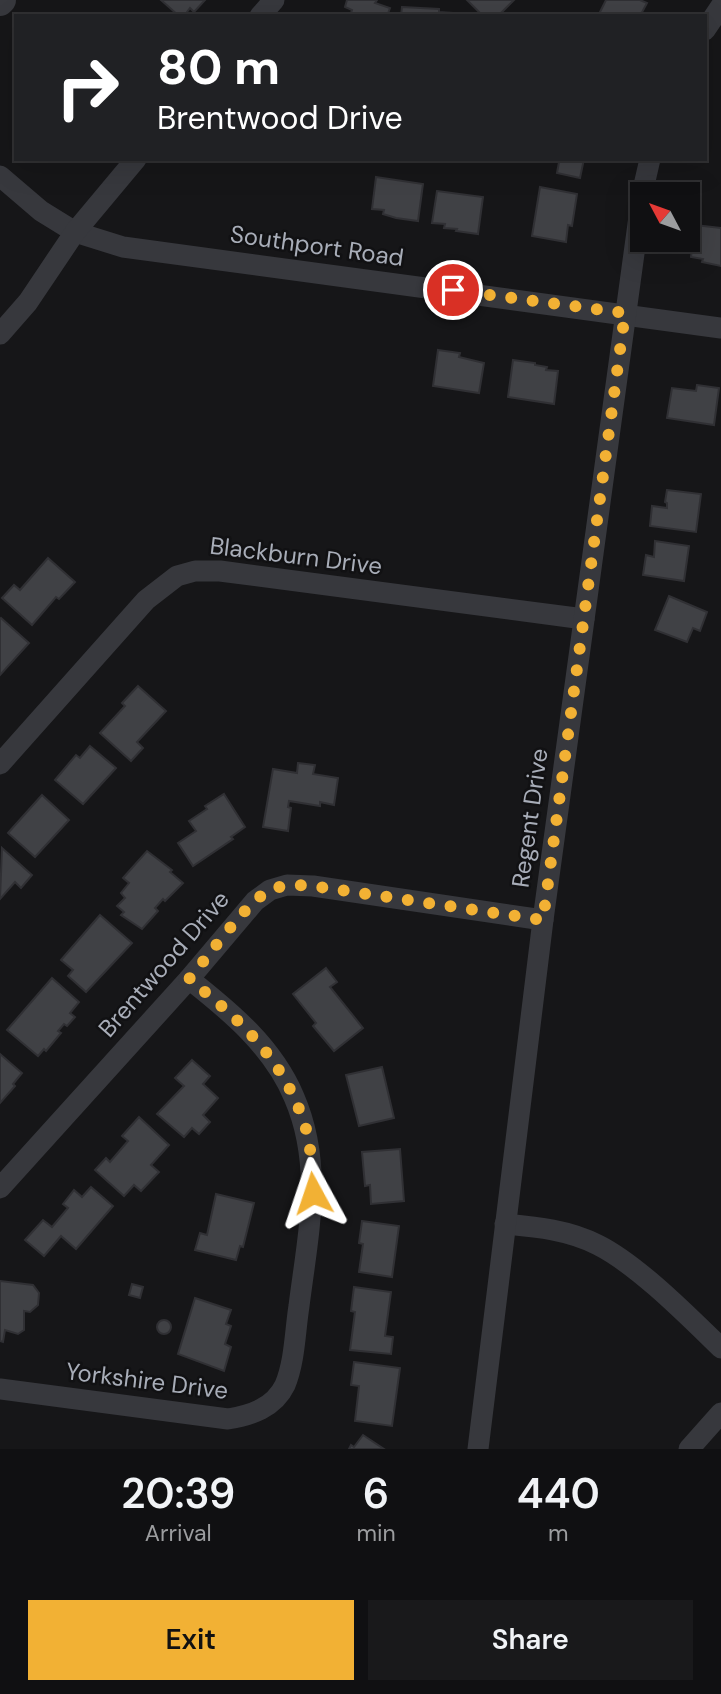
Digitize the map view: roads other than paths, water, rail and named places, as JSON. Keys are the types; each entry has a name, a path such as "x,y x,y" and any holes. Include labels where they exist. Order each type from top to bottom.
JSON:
{"street":[{"path":"262,14 274,0"},
{"path":"707,27 721,6"},
{"path":"0,334 28,302 75,232 134,161"},
{"name":"Regent Drive","path":"645,182 650,161"},
{"name":"Southport Road","path":"0,176 41,211 75,232 123,247 721,328"},
{"name":"Regent Drive","path":"478,1449 543,920 634,252"},
{"name":"Blackburn Drive","path":"0,764 146,600 177,576 195,570 220,571 584,619"},
{"name":"Brentwood Drive","path":"0,1188 189,979 255,901 270,890 287,885 313,886 543,920"},
{"name":"Yorkshire Drive","path":"0,1389 228,1419 250,1415 261,1409 276,1397 284,1385 292,1357 313,1193 307,1131 293,1095 275,1061 250,1030 189,979"},
{"path":"505,1224 556,1229 598,1245 640,1274 721,1348"},
{"path":"689,1449 721,1413"}]}
